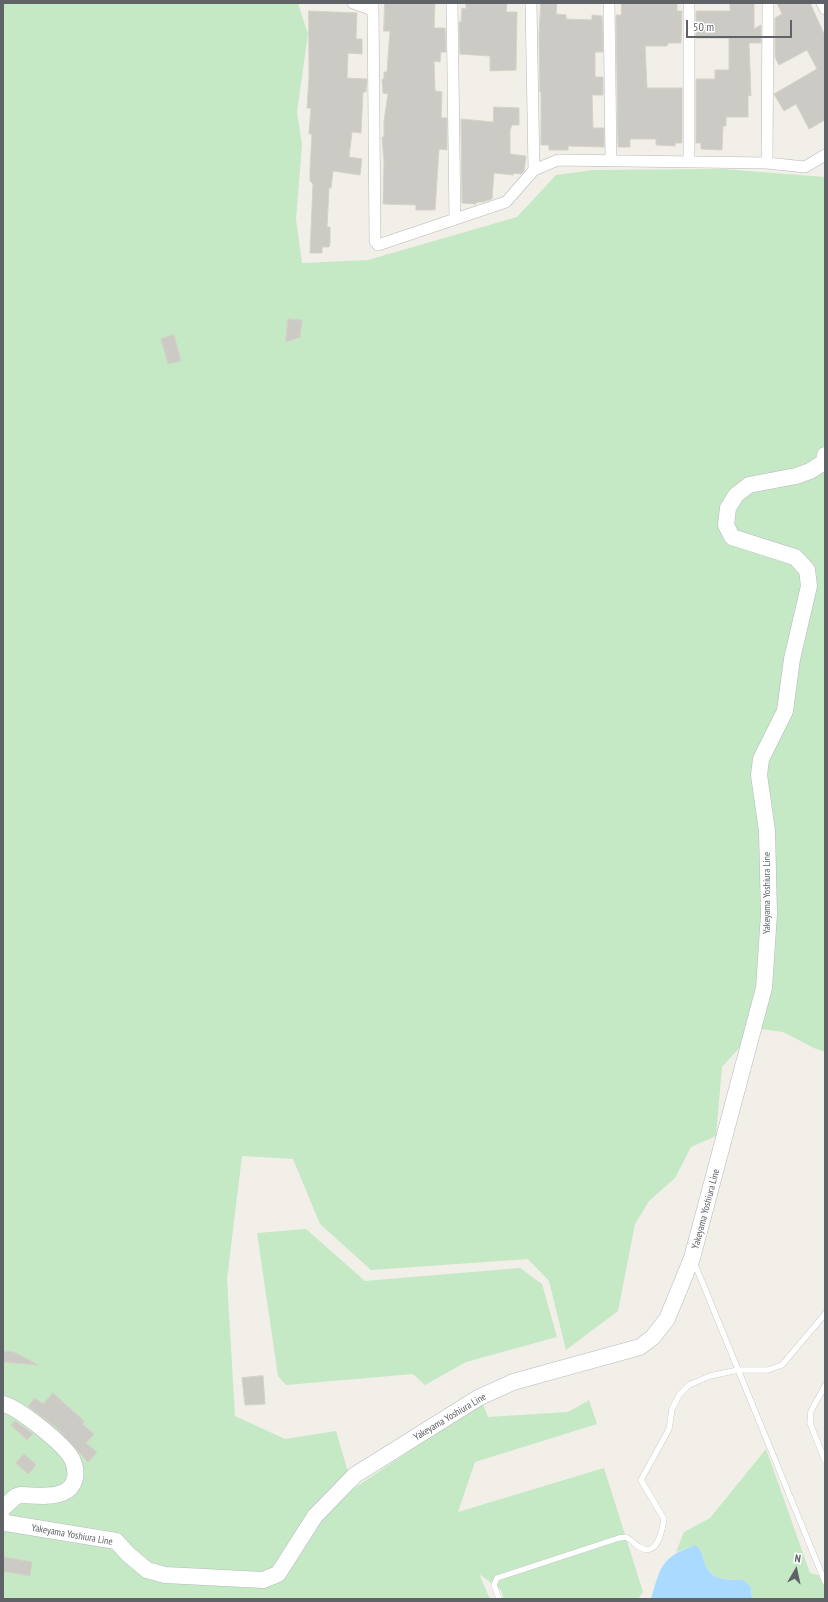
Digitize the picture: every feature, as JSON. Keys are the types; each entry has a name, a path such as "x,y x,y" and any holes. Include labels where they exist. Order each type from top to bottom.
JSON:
{"main road":[{"name":"Yakeyama Yoshiura Line","path":"3,1520 6,1523 116,1541 129,1555 147,1570 165,1575 263,1580 278,1574 315,1516 355,1475 478,1398 514,1382 640,1347 653,1337 667,1319 692,1258 764,988 769,914 767,831 759,775 761,759 785,711 792,659 809,586 807,570 795,557 732,537 726,525 728,508 736,495 749,485 810,472 824,462 825,456"},
{"path":"3,1404 15,1409 47,1433 72,1459 76,1474 74,1483 64,1492 53,1496 20,1495 15,1497 3,1508"}],"street":[{"path":"353,3 373,7 375,241 378,245 506,202 534,170 558,160 767,163 805,167 825,155"},
{"path":"452,3 455,219"},
{"path":"531,3 534,170"},
{"path":"609,3 611,160"},
{"path":"689,3 689,161"},
{"path":"767,163 768,3"},
{"path":"822,3 825,9"}],"lane":[{"path":"692,1258 825,1582"},
{"path":"499,1599 494,1585 497,1578 619,1538 626,1537 640,1548 648,1549 655,1547 660,1540 664,1519 641,1480 669,1429 672,1408 679,1395 689,1385 710,1376 738,1370 768,1370 782,1365 825,1314"},
{"path":"825,1386 811,1411 810,1423 825,1461"}],"green space":[{"path":"3,3 298,3 308,34 297,112 302,145 296,219 302,263 368,260 517,217 556,175 594,170 722,169 825,177 825,1052 783,1032 761,1029 752,1034 722,1067 716,1136 691,1147 675,1178 649,1201 635,1224 618,1311 566,1350 549,1281 528,1259 371,1270 320,1224 293,1159 242,1156 227,1279 235,1416 285,1439 336,1431 353,1489 482,1402 488,1417 568,1412 589,1400 597,1424 475,1462 458,1512 604,1468 643,1592 638,1599 504,1599 501,1590 479,1574 490,1599 3,1599"},
{"path":"306,1229 365,1281 520,1268 542,1284 557,1337 466,1362 425,1385 413,1374 286,1385 278,1376 257,1233"},
{"path":"766,1449 810,1573 825,1577 825,1599 752,1599 751,1587 743,1580 718,1578 710,1572 705,1565 701,1552 696,1545 676,1552 684,1532 710,1518"}],"water":[{"path":"696,1545 702,1554 705,1565 710,1572 718,1578 743,1580 751,1587 752,1599 651,1599 657,1578 664,1564 684,1549"}],"building":[{"path":"385,3 435,3 434,28 445,28 446,52 441,52 440,62 434,61 435,91 442,92 441,118 447,118 447,150 439,149 435,210 416,210 416,205 383,204 384,161 382,137 384,137 384,121 388,94 383,93 382,79 384,79 384,72 387,72 390,31 384,31"},
{"path":"466,3 507,3 506,12 517,12 516,70 490,71 490,56 460,54 459,22 461,22 462,8 466,9"},
{"path":"541,3 557,3 556,14 566,15 566,19 592,20 592,15 602,16 603,52 595,52 595,77 603,77 603,95 592,95 593,128 604,128 604,147 568,146 568,150 549,150 549,145 541,145 539,36"},
{"path":"622,3 677,3 677,11 682,11 681,43 668,43 667,46 645,46 647,88 682,88 682,143 675,143 675,146 656,145 656,139 630,139 630,147 618,147 616,15 621,15"},
{"path":"730,3 754,3 754,29 761,25 761,43 749,43 751,96 748,95 748,117 726,117 726,126 723,126 722,150 701,149 701,143 696,143 696,79 715,79 715,70 729,70 729,38 696,38 696,11 730,11"},
{"path":"777,3 810,3 825,36 825,120 809,129 796,104 784,111 774,94 817,69 807,50 779,65 775,57 775,18 782,14"},
{"path":"309,11 357,13 356,39 362,39 362,54 348,53 347,78 367,79 366,92 363,92 361,133 352,132 349,157 362,159 360,175 333,171 331,188 329,188 327,227 330,227 330,243 329,247 322,247 322,253 310,253 313,184 310,181 312,134 309,134 311,108 307,108 309,77"},
{"path":"494,107 519,108 519,125 512,125 510,130 510,154 526,156 524,171 521,174 514,173 513,175 494,173 492,199 477,202 476,204 462,203 461,119 493,122"},
{"path":"288,319 302,320 300,337 286,342"},
{"path":"174,335 181,361 168,364 161,339"},
{"path":"3,1351 14,1352 38,1365 3,1362"},
{"path":"263,1376 265,1404 245,1405 242,1378"},
{"path":"53,1393 84,1421 82,1424 94,1434 86,1443 97,1452 88,1462 58,1429 28,1406 35,1398 43,1404"},
{"path":"15,1421 33,1434 27,1440 11,1425"},
{"path":"24,1454 36,1465 28,1474 16,1463"},
{"path":"3,1557 32,1562 30,1576 3,1571"}]}
